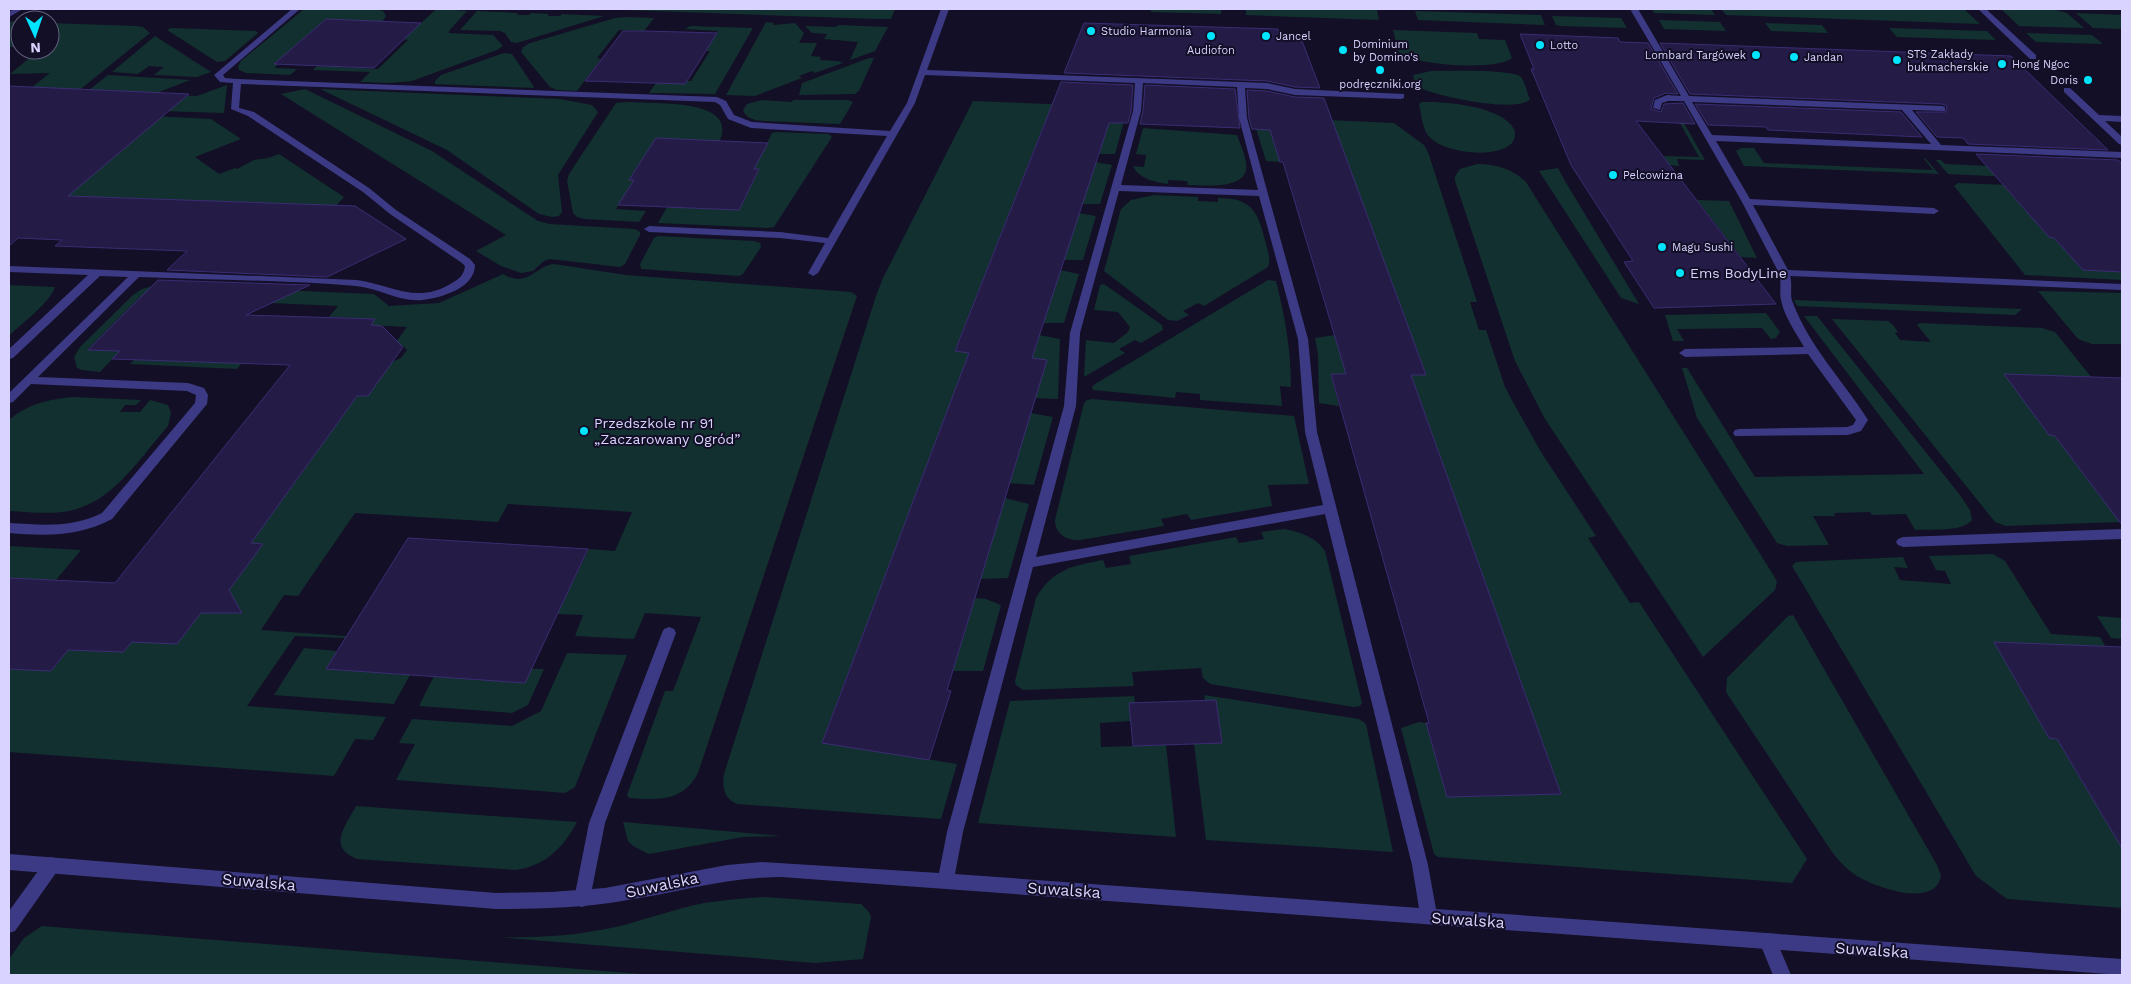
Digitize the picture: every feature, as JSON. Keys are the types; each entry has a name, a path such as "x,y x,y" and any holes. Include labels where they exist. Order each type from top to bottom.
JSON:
{"street":[{"path":"9,15 18,9"},
{"path":"296,9 218,75 223,80 237,81 717,100 723,103 731,117 751,125 893,134"},
{"path":"812,273 911,103 945,9"},
{"path":"1634,9 1747,202 1784,273 1787,282 1785,295 1787,305 1812,350 1862,420 1859,426 1848,430 1739,433"},
{"path":"1982,9 2033,57"},
{"path":"923,72 1241,85 1271,87 1295,92 1401,96"},
{"path":"9,270 357,283 376,286 399,295 416,297 432,295 447,290 463,281 468,275 470,265 466,261 393,212 366,190 251,114 235,109 237,81"},
{"path":"946,881 953,840 1070,406 1075,333 1131,133 1136,112 1139,81"},
{"path":"1241,85 1242,109 1248,137 1303,339 1309,419 1420,865 1429,917"},
{"path":"2067,90 2122,142"},
{"path":"1657,108 1656,104 1662,99 1687,99 1942,109"},
{"path":"1906,108 1939,148"},
{"path":"2097,118 2122,119"},
{"path":"1710,138 2122,155"},
{"path":"1116,188 1263,193"},
{"path":"1747,202 1934,211"},
{"path":"649,230 780,235 831,241"},
{"path":"9,355 98,272"},
{"path":"1784,273 2122,288"},
{"path":"9,399 138,274"},
{"path":"1685,353 1812,350"},
{"path":"9,528 70,530 90,525 107,516 201,404 202,400 200,391 188,387 29,380"},
{"path":"1029,563 1331,508"},
{"path":"1903,542 2122,534"},
{"path":"582,899 597,823 669,633"},
{"name":"Suwalska","path":"9,862 496,901 582,899 641,890 744,869 781,869 2122,968"},
{"path":"9,925 52,865"},
{"path":"1768,941 1782,975"}],"green space":[{"path":"304,9 376,9 383,11 386,16 382,22 326,19 294,46 297,47 274,68 297,69 290,75 246,73 239,70 238,66 241,61"},
{"path":"438,9 467,11 449,33 493,35 503,46 497,50 412,81 391,83 360,82 370,72 313,70 317,66 378,69 408,40 404,39"},
{"path":"598,9 895,9 891,19 877,19"},
{"path":"1151,9 1221,9 1221,14 1151,12"},
{"path":"1246,9 1377,10 1379,20 1246,15"},
{"path":"1652,9 1711,9 1715,15 1654,13"},
{"path":"1721,9 1964,9 1980,24 1726,15"},
{"path":"2001,9 2052,9 2067,13 2084,28 2019,26"},
{"path":"477,11 518,13 517,15 529,15 531,13 549,14 548,16 560,16 562,14 604,16 517,43 511,42 505,33 500,31 460,30"},
{"path":"1415,11 1541,15 1545,25 1418,20"},
{"path":"2076,13 2122,15 2122,29 2093,28"},
{"path":"1552,16 1621,18 1627,28 1561,26 1556,25"},
{"path":"615,18 654,18 644,31 619,30 597,58 601,59 577,91 557,90 550,87 521,52 523,47 530,43"},
{"path":"1659,20 1720,22 1726,31 1664,29"},
{"path":"10,22 10,47 9,47"},
{"path":"766,22 774,23 773,25 795,23 804,33 799,43 817,43 811,56 821,57 820,60 843,63 815,73 812,71 799,76 802,78 755,96 726,95"},
{"path":"60,23 136,26 143,27 150,33 9,147 9,102 13,102 50,73 10,74 27,60 60,60"},
{"path":"1765,23 1822,25 1828,33 1771,31"},
{"path":"838,25 888,27 875,51 850,60 858,42 824,39 827,34 812,33 805,26 836,27"},
{"path":"690,26 753,28 715,94 649,93 658,80 691,81 710,51 706,51 718,31 685,29"},
{"path":"171,28 256,31 258,33 225,61 217,62 167,30"},
{"path":"1889,28 1987,31 1996,40 1897,37"},
{"path":"1393,30 1477,33 1479,39 1505,40 1512,58 1504,62 1473,65 1454,65 1419,60 1398,51"},
{"path":"2026,33 2092,35 2103,44 2036,42"},
{"path":"155,36 211,72 197,77 154,75 164,67 149,66 138,74 112,72"},
{"path":"504,53 512,54 533,88 435,84 435,81 441,75"},
{"path":"869,58 874,58 859,91 855,94 799,95 802,83"},
{"path":"1431,71 1516,74 1521,77 1530,99 1523,103 1510,105 1474,102 1437,94 1415,85 1413,75"},
{"path":"108,75 190,80 154,94 197,96 227,85 224,113 126,110 147,92 101,90 78,107 84,108 9,167 9,153"},
{"path":"305,89 432,151 538,221 550,224 635,229 640,232 640,235 625,264 620,267 550,259 544,261 533,271 521,273 501,266 476,251 506,235 281,94"},
{"path":"320,89 560,99 592,105 598,112 558,175 562,212 559,216 552,217 539,214 447,150"},
{"path":"762,100 792,102 793,100 848,100 853,102 840,124 838,124 763,121 749,117 744,113 743,110 747,104"},
{"path":"973,101 1128,107 1115,154 1099,154 1107,129 1044,124 955,350 969,353 822,742 957,764 941,819 737,804 729,799 725,792 724,774 876,296 883,278"},
{"path":"631,102 691,106 714,115 721,122 722,132 717,146 653,143 629,180 634,180 616,209 646,211 639,222 585,219 577,217 573,213 567,181 569,174 616,103"},
{"path":"1422,102 1458,104 1486,110 1508,121 1514,129 1514,140 1505,148 1482,153 1455,150 1443,146 1433,141 1425,131 1419,104"},
{"path":"1672,109 1676,109 1705,160 1677,159 1679,166 1669,165 1664,156 1699,157"},
{"path":"1251,112 1305,119 1394,123 1424,145 1428,152 1477,302 1470,302 1479,330 1486,330 1505,387 1541,452 1596,536 1588,538 1630,603 1639,602 1807,859 1792,883 1438,857 1434,854 1401,728 1419,722 1426,723 1447,797 1561,794 1411,375 1426,375 1337,135 1272,137 1280,162 1266,161"},
{"path":"96,113 211,119 241,139 195,157 219,174 237,169 254,160 279,154 344,197 299,247 183,200 68,196"},
{"path":"1143,128 1237,135 1245,157 1246,170 1237,181 1230,184 1211,186 1188,185 1187,181 1168,180 1168,184 1143,177 1133,166 1144,167 1146,155 1136,154"},
{"path":"772,133 829,134 832,137 774,227 658,223 667,207 739,210 759,170 754,169"},
{"path":"1741,148 1754,148 1764,163 1933,170 1925,158 1939,174 1744,166 1736,151"},
{"path":"1936,160 1941,160 1945,164 2122,172 2122,182 1948,174"},
{"path":"1095,162 1112,165 1100,204 1081,204"},
{"path":"1477,164 1504,168 1521,177 1526,182 1777,582 1775,590 1703,657 1545,419 1515,361 1455,181 1455,176 1460,169"},
{"path":"1558,168 1639,304 1621,298 1539,171"},
{"path":"1958,183 2034,186 2012,195 2049,237 2054,238 2083,270 2122,272 2122,280 2025,275 1954,186"},
{"path":"1154,195 1198,197 1198,201 1218,202 1218,198 1230,199 1247,204 1257,216 1263,233 1269,256 1268,267 1204,306 1198,303 1183,311 1189,315 1177,321 1168,320 1104,271 1121,209 1131,200"},
{"path":"1697,200 1729,201 1757,258 1741,257"},
{"path":"1078,213 1096,216 1083,260 1063,260"},
{"path":"658,236 754,241 760,243 761,247 743,274 739,276 641,269 640,264 654,238"},
{"name":"Przedszkole nr 91 „Zaczarowany Ogród”","path":"554,264 626,275 851,292 857,296 698,773 685,789 677,794 660,799 629,798 627,795 665,691 673,691 701,617 645,613 634,639 575,636 583,615 557,614 589,549 615,551 632,512 508,504 498,522 355,513 298,596 284,595 261,630 346,636 345,638 295,636 247,706 386,717 373,740 355,739 334,776 9,752 9,669 51,671 68,650 123,652 132,642 201,613 233,597 229,590 262,544 251,543 357,396 392,362 401,358 407,350 403,346 393,346 407,327 371,325 375,319 329,317 338,306 140,297 88,349 120,351 100,372 77,368 74,357 80,347 133,295 142,289 156,285 374,294 389,306 439,303 503,274 512,278 525,278 548,265"},
{"path":"1060,270 1079,274 1064,323 1043,323"},
{"path":"1268,280 1276,281 1289,347 1291,387 1280,386 1282,406 1200,400 1200,394 1176,392 1175,398 1093,390 1092,387 1095,384"},
{"path":"1104,284 1162,325 1163,330 1141,343 1135,340 1119,349 1125,353 1084,377 1086,340 1114,343 1128,332 1130,327 1118,312 1094,310 1100,285"},
{"path":"9,285 55,287 41,307 9,336"},
{"path":"2038,291 2122,293 2122,344 2092,344 2078,339"},
{"path":"1794,300 2022,309 2015,315 1797,306"},
{"path":"1766,313 1780,332 1776,338 1771,339 1762,328 1677,329 1684,341 1673,341 1665,315"},
{"path":"1804,316 1817,316 1960,495 1970,510 1972,520 1968,524 1937,530 1915,530 1906,514 1834,513 1835,516 1813,516 1829,545 1787,546 1777,543 1697,418 1682,368 1687,368 1755,477 1924,474"},
{"path":"1832,319 1888,321 1898,332 1895,333 1900,340 1931,342 1917,325 1920,323 2042,328 2055,332 2092,378 2005,374 2049,435 2055,436 2091,484 2122,486 2122,522 2006,526 1995,522"},
{"path":"1039,335 1060,339 1058,399 1035,398 1046,360 1031,358"},
{"path":"1335,335 1346,374 1331,375 1339,406 1319,403 1318,355 1315,338"},
{"path":"135,359 242,363 237,369 130,364"},
{"path":"73,397 141,400 136,405 125,405 120,412 140,412 150,400 168,405 171,413 168,426 134,467 109,491 95,501 80,508 63,512 9,511 9,420 23,410 39,403"},
{"path":"1092,399 1294,416 1309,484 1268,485 1272,506 1191,520 1187,514 1161,519 1164,526 1080,540 1066,538 1059,533 1055,520 1084,403"},
{"path":"1030,413 1053,417 1034,485 1009,483"},
{"path":"1005,498 1029,504 1008,578 980,579"},
{"path":"1284,529 1307,536 1317,542 1325,551 1362,703 1360,706 1354,707 1210,684 1203,678 1201,668 1132,672 1134,686 1023,690 1016,685 1015,681 1036,598 1049,581 1064,570 1103,560 1106,568 1131,564 1129,556 1236,537 1239,543 1264,539 1261,532"},
{"path":"9,546 81,550 56,580 9,578"},
{"path":"1993,554 2005,561 2051,634 2100,637 2107,649 1994,642 2049,738 2057,739 2103,816 2122,817 2122,908 2007,899 1976,876 1792,566 1796,562 1903,557 1908,568 1894,567 1900,580 1951,584 1945,571 1936,570 1929,556"},
{"path":"975,598 986,599 1001,605 983,671 953,671"},
{"path":"1793,615 1937,865 1941,876 1936,886 1928,891 1904,893 1890,890 1866,881 1843,865 1832,852 1726,692 1727,678 1788,616"},
{"path":"2097,616 2122,618 2122,639 2111,638"},
{"path":"304,648 337,651 326,669 410,675 394,704 274,695"},
{"path":"567,653 627,655 575,787 565,793 396,780 415,744 399,743 412,719 512,726 541,711"},
{"path":"544,669 528,705 512,713 419,706 434,676"},
{"path":"1204,695 1359,719 1366,724 1393,852 1206,840 1194,744 1222,743 1216,700 1205,700"},
{"path":"1134,696 1135,703 1129,703 1131,721 1100,723 1101,747 1166,745 1176,837 978,823 1010,701"},
{"path":"356,806 577,822 560,847 545,860 516,870 357,859 343,849 341,842 341,836"},
{"path":"623,822 782,836 743,837 649,854 633,846 628,841"},
{"path":"765,897 861,904 871,917 863,959 815,963 497,937 540,937 583,933 611,928 704,903"},
{"path":"42,926 653,975 9,975 9,959 24,938"}],"building":[{"path":"326,19 421,23 374,68 274,64"},
{"path":"1084,23 1278,29 1279,40 1302,41 1320,88 1295,87 1267,81 1064,73"},
{"path":"623,31 717,33 685,84 585,81"},
{"path":"1520,34 1618,38 1620,42 1648,43 1678,94 1666,93 1654,98 1651,109 1661,112 1664,104 1683,103 1695,124 1636,121 1776,304 1654,308 1624,262 1633,261 1571,165 1531,69 1534,69"},
{"path":"1660,43 2011,56 2108,150 1968,144 1963,138 1937,137 1916,112 1946,112 1947,106 1942,104 1690,94"},
{"path":"1061,82 1133,85 1131,111 1128,123 1109,123 1032,358 1047,360 947,690 951,691 929,760 822,743 969,353 955,351"},
{"path":"1145,85 1235,89 1240,128 1140,124"},
{"path":"9,86 189,94 68,196 355,206 406,239 327,277 167,270 187,251 55,246 62,240 18,238 9,246"},
{"path":"1247,90 1267,91 1295,97 1324,98 1426,375 1411,375 1561,794 1447,797 1426,723 1429,723 1331,374 1346,374 1283,162 1280,162 1270,130 1252,129 1249,118"},
{"path":"1695,104 1901,112 1922,137 1768,130 1766,127 1708,125"},
{"path":"656,138 768,143 754,169 759,169 739,210 618,205 634,180 629,180"},
{"path":"1976,154 2118,160 2122,164 2122,272 2083,270 2054,238 2049,237"},
{"path":"158,280 310,285 246,315 375,319 371,325 382,326 403,347 368,396 357,396 251,543 263,544 229,590 242,613 201,613 177,644 132,642 123,652 68,650 51,671 9,669 9,578 115,583 290,365 112,359 120,351 88,350"},
{"path":"2004,374 2122,378 2122,525 2055,436 2049,435"},
{"path":"408,538 588,549 525,683 326,669"},
{"path":"1994,642 2122,647 2122,848 2057,739 2049,738"},
{"path":"1216,700 1222,743 1133,746 1129,703"}],"place":[{"name":"Studio Harmonia","path":"1091,31"},
{"name":"Audiofon","path":"1211,36"},
{"name":"Jancel","path":"1266,36"},
{"name":"Lotto","path":"1540,45"},
{"name":"Dominium by Domino's","path":"1343,50"},
{"name":"Lombard Targówek","path":"1756,55"},
{"name":"Jandan","path":"1794,57"},
{"name":"STS Zakłady bukmacherskie","path":"1897,60"},
{"name":"Hong Ngoc","path":"2002,64"},
{"name":"podręczniki.org","path":"1380,70"},
{"name":"Doris","path":"2088,80"},
{"name":"Pelcowizna","path":"1613,175"},
{"name":"Magu Sushi","path":"1662,247"},
{"name":"Ems BodyLine","path":"1680,273"},
{"name":"Przedszkole nr 91 „Zaczarowany Ogród”","path":"584,431"}]}
